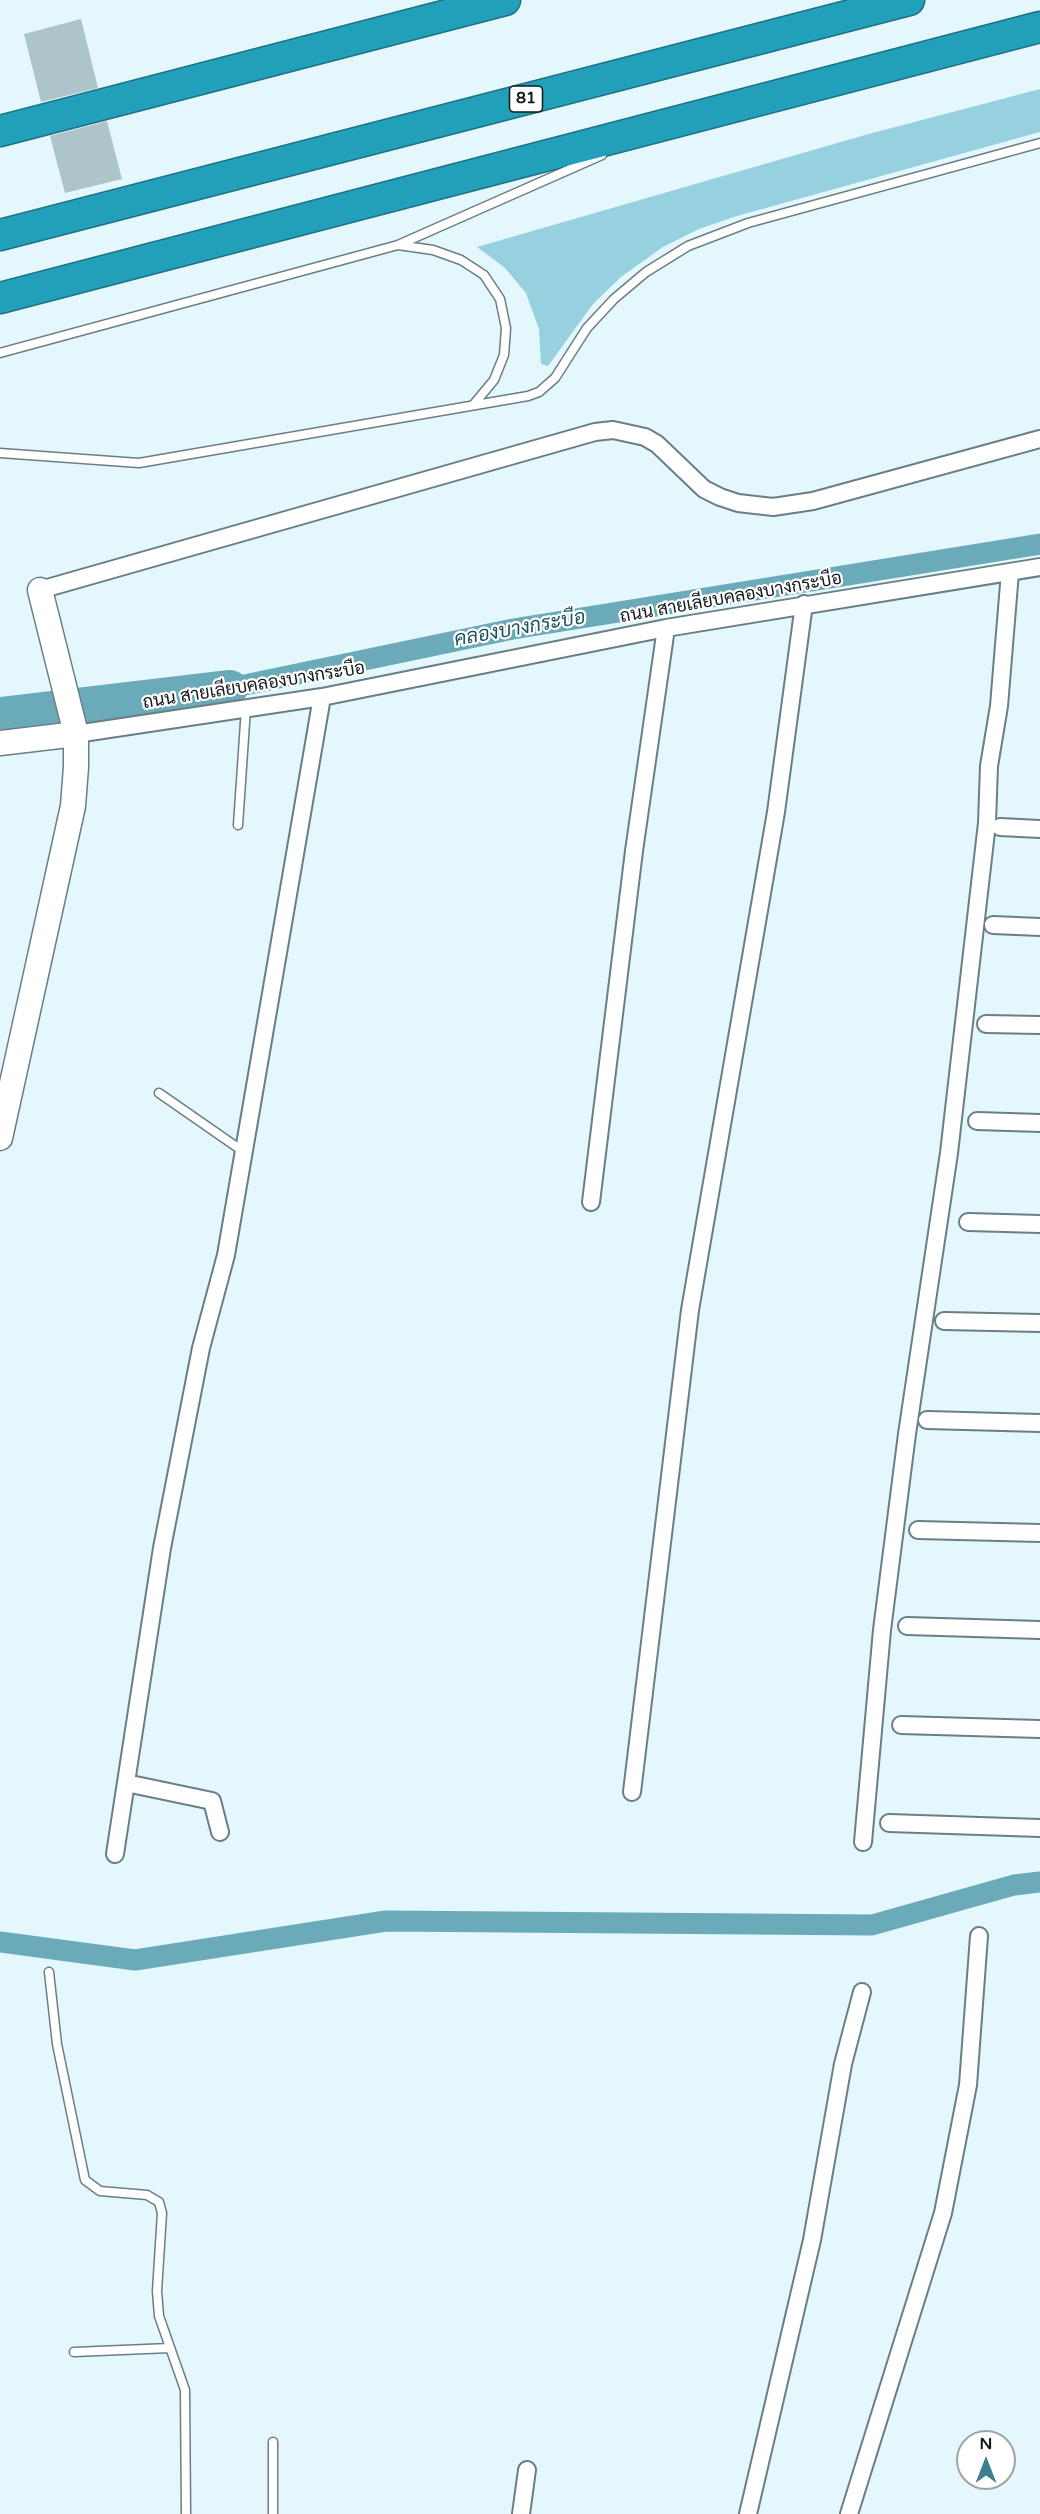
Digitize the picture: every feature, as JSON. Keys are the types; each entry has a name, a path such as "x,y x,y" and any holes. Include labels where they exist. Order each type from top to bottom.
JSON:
{"highway":[{"path":"0,131 505,0"},
{"name":"81","path":"0,235 909,0"},
{"path":"0,298 1040,27"}],"street":[{"path":"0,1138 73,806 76,734 40,590 595,432 613,430 645,437 657,444 704,489 738,504 773,507 813,501 1040,439"},
{"name":"ถนน สายเลียบคลองบางกระบือ","path":"76,734 322,697 666,628 1040,567"},
{"path":"864,1842 882,1630 949,1153 987,823 989,766 999,706 1010,572"},
{"path":"632,1792 690,1310 776,812 804,604"},
{"path":"591,1202 633,862 666,628"},
{"path":"115,1854 166,1525 198,1359 226,1255 322,697"},
{"path":"0,743 76,734"},
{"path":"1000,827 1040,829"},
{"path":"993,925 1040,927"},
{"path":"986,1024 1040,1025"},
{"path":"977,1121 1040,1123"},
{"path":"968,1222 1040,1224"},
{"path":"944,1321 1040,1323"},
{"path":"927,1420 1040,1423"},
{"path":"918,1530 1040,1533"},
{"path":"907,1626 1040,1629"},
{"path":"901,1725 1040,1730"},
{"path":"126,1783 212,1801 220,1833"},
{"path":"890,1823 1040,1828"},
{"path":"849,2514 943,2213 968,2085 979,1936"},
{"path":"748,2514 812,2240 843,2064 861,1992"},
{"path":"521,2514 526,2470"}],"lane":[{"path":"626,145 680,121"},
{"path":"0,453 139,464 528,396 548,385 587,328 614,299 646,272 695,243 748,223 1040,143"},
{"path":"0,353 398,245 615,149"},
{"path":"398,245 433,250 461,260 484,275 500,299 506,327 504,355 494,380 474,404"},
{"path":"238,825 246,708"},
{"path":"159,1093 243,1152"},
{"path":"49,1972 57,2044 85,2180 100,2191 147,2195 159,2202 162,2213 157,2291 159,2316 185,2390 186,2514"},
{"path":"74,2352 170,2348"},
{"path":"273,2442 273,2514"}],"shaded area":[{"path":"1040,89 1040,132 737,216 699,229 663,247 621,277 593,304 548,366 541,364 539,329 526,293 505,268 477,247 865,135"}],"building":[{"path":"81,19 98,88 41,102 24,34"},
{"path":"107,121 122,179 65,193 50,136"}],"waterway":[{"name":"คลองบางกระบือ","path":"230,688 513,629 1040,544"},
{"name":"คลองบางกระบือ","path":"0,715 230,688"},
{"path":"0,1942 135,1960 386,1921 872,1925 1014,1885 1040,1882"}]}
